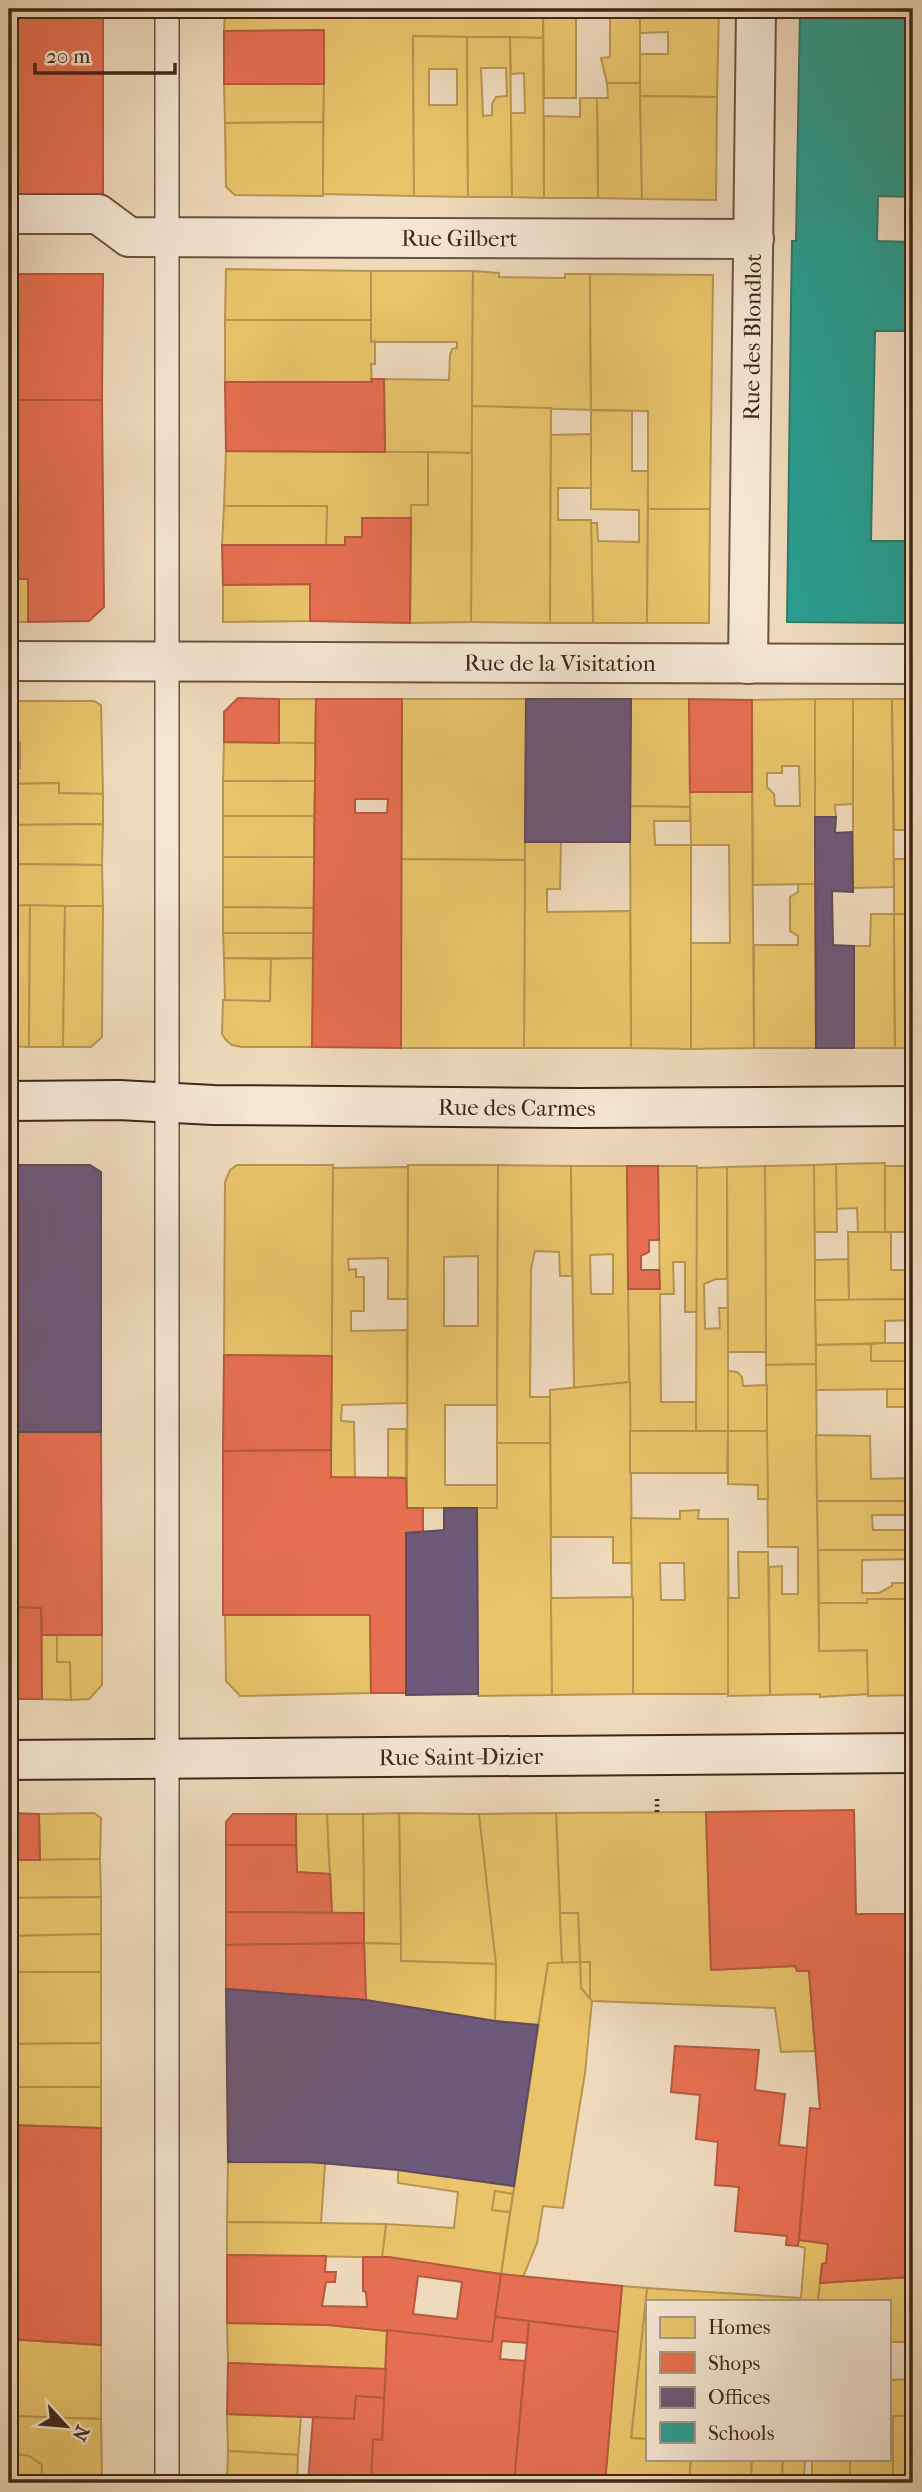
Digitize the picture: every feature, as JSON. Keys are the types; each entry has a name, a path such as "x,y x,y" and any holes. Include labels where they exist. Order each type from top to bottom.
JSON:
{"street":[{"name":"Rue des Blondlot","path":"748,664 756,9"},
{"name":"Rue Gilbert","path":"9,214 99,214 129,237 754,239"},
{"name":"Rue de la Visitation","path":"9,661 913,664"},
{"name":"Rue des Carmes","path":"9,1101 119,1100 166,1104 578,1108 913,1106"},
{"name":"Rue Saint-Dizier","path":"9,1760 913,1753"}],"lane":[{"path":"167,9 167,2483"}],"building: Homes":[{"path":"225,9 543,9 543,38 413,36 414,196 323,194 324,30 224,31"},
{"path":"543,9 576,9 576,98 544,98"},
{"path":"610,9 640,9 640,83 607,83 601,58 610,57"},
{"path":"640,9 719,9 717,97 640,96 640,54 668,54 668,32 640,33"},
{"path":"413,36 467,37 468,197 414,196","holes":["429,69 457,69 457,105 429,105"]},
{"path":"467,37 510,37 512,197 468,197","holes":["481,68 506,68 507,96 496,97 492,104 492,115 483,116"]},
{"path":"510,37 543,38 544,198 512,197 511,113 525,113 524,73 511,74"},
{"path":"607,83 640,83 642,199 598,198 597,98 608,98"},
{"path":"224,84 324,84 323,122 225,123"},
{"path":"640,96 717,97 716,200 642,199"},
{"path":"580,98 597,98 598,198 544,198 544,116 580,117"},
{"path":"323,122 323,196 235,195 226,187 225,123"},
{"path":"226,269 371,271 371,320 225,320"},
{"path":"371,271 473,271 472,453 385,452 384,379 449,380 450,355 452,349 457,348 457,342 371,342"},
{"path":"473,271 499,273 499,277 565,278 565,274 590,274 591,410 472,406"},
{"path":"590,274 713,275 710,509 648,509 648,411 591,410"},
{"path":"225,320 371,320 371,342 375,341 375,364 371,364 372,382 225,382"},
{"path":"472,406 551,408 550,623 471,622"},
{"path":"591,410 632,411 632,471 648,471 647,623 593,623 591,523 597,523 598,541 639,542 639,510 591,509"},
{"path":"591,434 591,488 558,488 558,520 591,520 593,623 550,623 551,435"},
{"path":"226,451 428,452 428,505 411,505 411,518 362,518 362,537 345,537 345,545 326,545 327,506 224,506"},
{"path":"428,452 472,453 471,622 410,623 411,505 428,505"},
{"path":"224,506 327,506 326,545 222,545"},
{"path":"648,509 710,509 709,623 647,623"},
{"path":"9,579 28,579 28,622 9,622"},
{"path":"310,584 310,621 223,622 223,585"},
{"path":"279,699 316,699 315,743 279,743"},
{"path":"402,699 526,699 525,860 401,859"},
{"path":"631,699 689,699 690,807 630,806"},
{"path":"815,699 815,884 753,885 752,700","holes":["782,766 799,766 800,806 775,806 774,794 767,787 767,773 782,773"]},
{"path":"815,699 853,699 853,804 835,805 836,817 815,817"},
{"path":"853,699 892,699 894,887 853,888"},
{"path":"892,699 913,699 913,914 894,914 894,859 911,859 910,830 894,830"},
{"path":"9,701 13,701 13,741 20,742 20,768 9,768"},
{"path":"13,701 94,701 101,705 103,794 59,793 59,783 9,784 9,768 20,768 20,742 13,741"},
{"path":"224,742 315,743 315,781 223,781"},
{"path":"223,781 315,781 314,816 223,816"},
{"path":"59,783 59,793 103,794 103,824 9,825 9,784"},
{"path":"690,792 752,792 754,1048 691,1049 690,943 730,943 729,845 691,845"},
{"path":"630,806 690,807 690,821 654,821 655,845 691,845 691,1049 631,1048"},
{"path":"223,816 314,816 314,857 223,857"},
{"path":"103,824 102,865 9,864 9,825"},
{"path":"525,842 561,842 560,889 547,889 547,912 630,911 631,1048 524,1048"},
{"path":"223,857 314,857 314,908 223,907"},
{"path":"401,859 525,860 524,1048 401,1048"},
{"path":"9,864 102,865 103,906 9,906"},
{"path":"798,884 815,884 816,1048 754,1048 754,945 798,945 798,936 790,931 790,897 798,892"},
{"path":"30,905 29,1047 9,1046 9,906"},
{"path":"30,905 65,906 63,1047 29,1047"},
{"path":"65,906 103,906 102,1037 91,1047 63,1047"},
{"path":"223,907 314,908 314,933 223,933"},
{"path":"871,914 894,914 895,1048 854,1048 854,946 870,946"},
{"path":"894,914 913,914 913,1048 895,1048"},
{"path":"223,933 314,933 314,958 224,958"},
{"path":"224,958 271,959 270,1001 225,1001"},
{"path":"314,958 312,1047 242,1047 232,1045 226,1040 222,1034 223,1000 270,1001 271,959"},
{"path":"885,1163 885,1232 858,1232 857,1208 836,1209 836,1164"},
{"path":"836,1164 837,1232 814,1232 814,1165"},
{"path":"237,1165 333,1165 332,1356 224,1355 225,1182 230,1170"},
{"path":"408,1165 498,1165 497,1405 445,1405 445,1485 497,1485 497,1508 407,1508","holes":["478,1256 478,1326 444,1326 444,1257"]},
{"path":"498,1165 571,1166 572,1276 560,1276 559,1252 535,1251 531,1269 530,1397 550,1397 550,1443 497,1443"},
{"path":"814,1165 816,1364 766,1365 765,1166"},
{"path":"571,1166 627,1166 630,1382 574,1388","holes":["613,1254 613,1294 591,1294 590,1255"]},
{"path":"658,1166 697,1166 697,1312 685,1312 685,1262 673,1262 674,1294 660,1294 661,1402 696,1402 696,1431 630,1431 628,1289 660,1289"},
{"path":"765,1166 766,1352 728,1352 727,1167"},
{"path":"885,1166 913,1166 913,1232 885,1232"},
{"path":"408,1167 407,1299 388,1299 388,1258 348,1259 349,1270 356,1269 356,1277 364,1277 364,1311 351,1311 351,1331 407,1330 407,1403 342,1405 341,1421 354,1422 355,1477 331,1477 333,1168"},
{"path":"727,1167 727,1279 716,1279 704,1284 705,1329 720,1328 719,1308 728,1308 728,1431 696,1431 697,1168"},
{"path":"848,1232 891,1232 891,1270 913,1270 913,1299 849,1300"},
{"path":"848,1259 849,1300 815,1300 815,1260"},
{"path":"913,1299 913,1320 885,1321 885,1343 816,1345 815,1300"},
{"path":"913,1343 913,1361 871,1361 871,1344"},
{"path":"871,1344 871,1361 913,1361 913,1389 816,1390 816,1345"},
{"path":"816,1364 819,1651 867,1650 869,1694 820,1697 820,1694 770,1695 769,1567 782,1566 782,1594 798,1594 798,1547 768,1547 766,1365"},
{"path":"728,1371 737,1372 742,1377 743,1386 767,1385 767,1431 728,1431"},
{"path":"630,1382 632,1563 613,1563 613,1537 551,1537 550,1390"},
{"path":"887,1389 913,1389 913,1407 887,1407"},
{"path":"388,1429 406,1429 406,1478 388,1477"},
{"path":"630,1431 728,1431 727,1473 630,1473"},
{"path":"728,1431 767,1431 768,1499 758,1499 758,1485 728,1484"},
{"path":"816,1435 870,1436 871,1479 913,1478 913,1501 817,1501"},
{"path":"497,1443 550,1443 552,1695 478,1696 477,1508 497,1508"},
{"path":"817,1501 913,1501 913,1515 872,1515 873,1530 913,1530 913,1550 818,1550"},
{"path":"699,1510 698,1519 728,1519 729,1694 633,1694 631,1518 680,1519 680,1511","holes":["660,1563 684,1563 685,1600 661,1600"]},
{"path":"818,1550 913,1550 913,1559 862,1560 862,1593 879,1593 892,1586 892,1583 913,1583 913,1599 819,1603"},
{"path":"738,1552 768,1552 770,1695 728,1696 728,1598 739,1598"},
{"path":"633,1597 633,1694 552,1695 551,1598"},
{"path":"867,1599 913,1599 913,1695 868,1696 867,1650 819,1651 819,1603 867,1603"},
{"path":"225,1614 370,1615 371,1693 240,1696 226,1681"},
{"path":"42,1635 57,1635 57,1662 70,1662 71,1700 42,1699"},
{"path":"57,1635 102,1635 102,1685 89,1699 71,1700 70,1662 57,1662"},
{"path":"706,1812 711,1970 795,1966 797,1971 809,1971 815,2051 781,2052 775,2008 590,1999 590,1962 580,1962 578,1913 560,1913 556,1813"},
{"path":"94,1813 101,1818 100,1859 40,1860 39,1814"},
{"path":"399,1813 479,1814 496,1964 401,1961"},
{"path":"399,1813 401,1944 364,1943 363,1814"},
{"path":"556,1813 562,1963 548,1963 538,2025 495,2021 496,1964 479,1814"},
{"path":"296,1814 327,1814 330,1874 297,1872"},
{"path":"327,1814 363,1814 364,1913 332,1913"},
{"path":"100,1859 101,1897 9,1898 9,1860"},
{"path":"101,1897 101,1934 9,1936 9,1898"},
{"path":"560,1913 578,1913 580,1962 562,1963"},
{"path":"101,1934 101,1972 9,1972 9,1936"},
{"path":"364,1943 401,1944 401,1961 496,1964 495,2021 366,2000"},
{"path":"580,1962 590,1962 590,1999 581,1988"},
{"path":"580,1962 581,1988 592,2001 585,2073 563,2208 543,2206 537,2243 523,2277 501,2274 548,1963"},
{"path":"9,1972 101,1972 101,2043 9,2044"},
{"path":"101,2043 101,2087 9,2087 9,2044"},
{"path":"9,2087 101,2087 101,2128 9,2125"},
{"path":"228,2162 325,2163 321,2223 227,2222"},
{"path":"398,2170 514,2186 513,2194 495,2191 492,2210 510,2212 501,2274 382,2257 386,2224 454,2228 458,2192 398,2183"},
{"path":"495,2191 513,2194 510,2212 492,2210"},
{"path":"227,2222 386,2224 382,2257 363,2257 227,2255"},
{"path":"799,2240 828,2244 826,2263 822,2264 818,2300 646,2300 646,2439 631,2438 647,2288 801,2298 805,2248 798,2246"},
{"path":"913,2277 913,2342 890,2342 890,2300 818,2300 820,2283"},
{"path":"622,2286 647,2288 631,2438 646,2439 646,2460 691,2460 689,2483 605,2483"},
{"path":"227,2323 328,2325 387,2330 386,2369 228,2363"},
{"path":"9,2339 101,2345 101,2419 9,2416"},
{"path":"913,2379 913,2416 893,2416 893,2483 850,2483 850,2460 890,2460 890,2380"},
{"path":"227,2414 301,2417 298,2455 228,2451"},
{"path":"9,2416 101,2419 102,2483 41,2483 42,2465 29,2456 9,2453"},
{"path":"893,2416 913,2416 913,2483 893,2483"},
{"path":"228,2451 298,2455 297,2483 227,2480"},
{"path":"9,2453 29,2456 42,2465 41,2483 9,2483"},
{"path":"691,2460 752,2460 751,2483 689,2483"},
{"path":"752,2460 783,2460 782,2483 751,2483"},
{"path":"783,2460 805,2460 804,2476 812,2476 812,2483 782,2483"},
{"path":"812,2460 850,2460 850,2483 812,2483"},
{"path":"227,2480 277,2483 227,2483"}],"building: Shops":[{"path":"9,9 103,9 103,199 9,198"},
{"path":"324,30 324,84 224,84 224,31"},
{"path":"9,274 103,274 102,400 9,400"},
{"path":"371,379 384,379 385,452 226,451 225,382 372,382"},
{"path":"9,400 102,400 104,607 89,621 28,622 28,579 9,579"},
{"path":"362,518 411,518 410,623 310,621 310,584 223,585 222,545 345,545 345,537 362,537"},
{"path":"238,698 279,699 279,743 224,742 224,712"},
{"path":"316,699 402,699 401,1048 312,1047","holes":["355,799 388,799 387,813 355,813"]},
{"path":"689,699 752,700 752,792 690,792"},
{"path":"627,1166 658,1166 659,1240 649,1240 649,1252 641,1256 641,1270 659,1270 660,1289 628,1289"},
{"path":"224,1355 332,1356 331,1450 223,1451"},
{"path":"9,1432 101,1432 102,1635 42,1635 41,1608 9,1607"},
{"path":"331,1450 331,1477 406,1478 407,1508 423,1508 423,1532 406,1533 406,1693 371,1693 370,1615 223,1615 223,1451"},
{"path":"9,1607 41,1608 42,1699 9,1699"},
{"path":"854,1810 856,1914 913,1914 913,2253 911,2277 820,2283 828,2244 799,2240 810,2108 820,2109 809,1971 797,1971 795,1966 711,1970 706,1812"},
{"path":"9,1813 39,1814 40,1860 9,1860"},
{"path":"233,1814 296,1814 296,1845 226,1845 226,1822"},
{"path":"226,1845 296,1845 297,1872 330,1874 332,1913 226,1912"},
{"path":"226,1912 364,1913 364,1943 226,1945"},
{"path":"364,1943 366,2000 226,1989 226,1945"},
{"path":"675,2046 759,2050 755,2090 785,2094 779,2145 807,2148 798,2246 786,2245 787,2236 735,2231 739,2187 715,2185 718,2142 696,2139 700,2095 671,2092"},
{"path":"9,2125 101,2128 101,2345 9,2339"},
{"path":"227,2255 326,2256 325,2272 336,2272 335,2282 326,2282 322,2306 367,2307 366,2292 363,2291 363,2257 389,2257 501,2274 492,2342 328,2325 227,2323","holes":["418,2276 462,2282 457,2319 413,2314"]},
{"path":"501,2274 622,2286 618,2332 495,2317"},
{"path":"495,2317 529,2321 527,2343 502,2341 500,2359 525,2361 514,2483 371,2483 373,2439 382,2440 387,2330 492,2342"},
{"path":"529,2321 618,2332 605,2483 514,2483"},
{"path":"228,2363 386,2369 384,2398 356,2396 354,2419 227,2414"},
{"path":"356,2396 384,2398 382,2440 373,2439 371,2483 308,2483 313,2417 354,2419"}],"building: Offices":[{"path":"526,699 631,699 630,842 525,842"},
{"path":"815,817 836,817 835,833 852,832 853,892 832,891 833,945 854,946 854,1048 816,1048"},
{"path":"9,1165 90,1165 101,1172 101,1432 9,1432"},
{"path":"444,1508 477,1508 478,1694 406,1695 406,1533 444,1530"},
{"path":"226,1989 366,2000 495,2021 538,2025 514,2186 398,2170 310,2162 228,2162"}],"building: Schools":[{"path":"800,9 913,9 913,197 878,196 877,241 913,242 913,331 875,331 871,541 913,541 913,623 787,622 792,241 796,241"}]}
